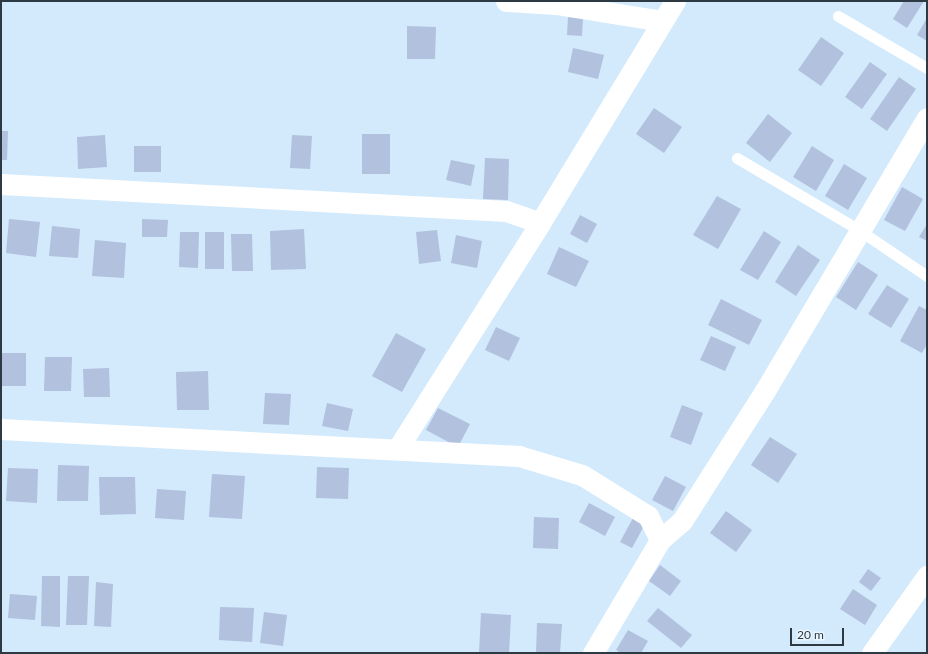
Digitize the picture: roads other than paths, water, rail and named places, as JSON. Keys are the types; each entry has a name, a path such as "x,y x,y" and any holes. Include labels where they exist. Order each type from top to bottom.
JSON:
{"street":[{"path":"506,1 556,4 662,20"},
{"path":"398,448 540,223 662,20 675,1"},
{"path":"593,653 660,540 682,521 766,389 859,230 927,118"},
{"path":"1,184 506,211 540,223"},
{"path":"1,429 481,452 550,464 582,475 648,516 660,540"},
{"path":"872,653 927,576"}],"lane":[{"path":"838,16 927,68"},
{"path":"737,158 859,230 927,276"}]}
